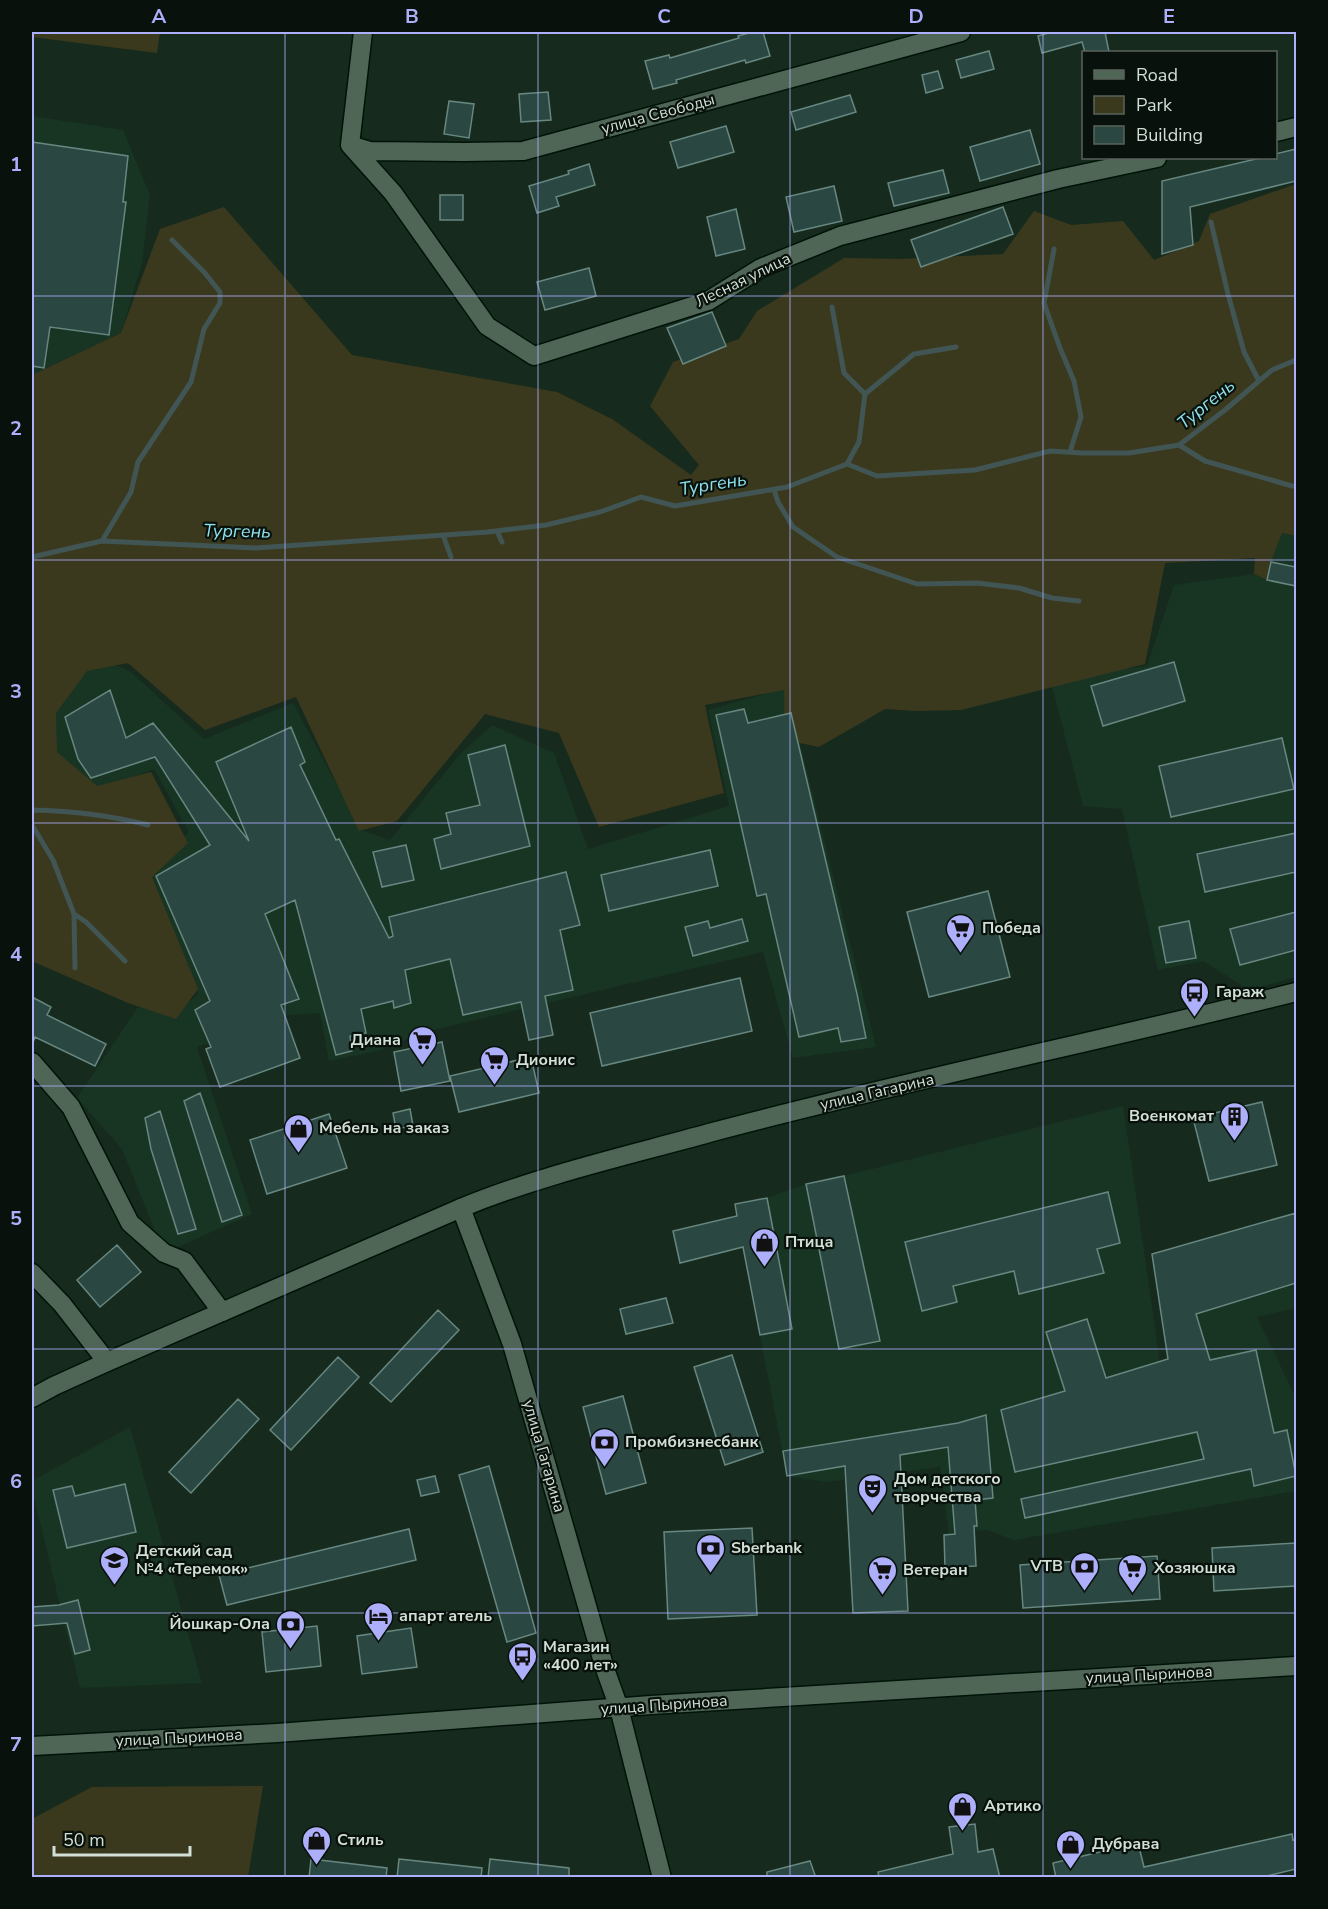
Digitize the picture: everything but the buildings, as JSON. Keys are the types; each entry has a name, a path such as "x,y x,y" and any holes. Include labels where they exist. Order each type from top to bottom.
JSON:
{"street":[{"path":"350,145 363,32"},
{"name":"улица Свободы","path":"350,145 370,151 523,151 961,32"},
{"path":"1277,132 1296,127"},
{"name":"Лесная улица","path":"350,145 393,193 487,326 534,356 708,301 761,268 840,236 1058,178 1152,159"},
{"name":"улица Гагарина","path":"32,1398 107,1362 461,1208 576,1169 777,1115 1195,1018 1296,992"},
{"path":"32,1062 71,1107 130,1223 164,1253 184,1261 222,1312"},
{"name":"улица Гагарина","path":"461,1208 512,1344 602,1658 619,1708 662,1878"},
{"path":"32,1273 62,1304 107,1362"},
{"name":"улица Пыринова","path":"32,1746 277,1733 619,1708 1296,1666"}],"shaded area":[{"path":"32,116 123,130 150,195 142,263 121,333 32,375"},
{"path":"1282,533 1296,536 1296,977 1249,990 1203,961 1158,970 1122,809 1083,806 1050,678 1147,666 1174,585 1254,574 1267,580"},
{"path":"77,650 130,671 204,739 293,703 361,830 390,840 461,753 492,725 554,753 588,849 729,806 708,710 786,688 876,1047 793,1058 763,952 425,1032 381,1050 329,1061 320,1013 289,1015 197,1047 252,1214 164,1253 122,1149 77,1098 138,1007 175,1015 198,994 146,871 189,832 154,769 95,791 54,755 56,715"},
{"path":"1123,1106 1160,1362 1168,1360 1152,1254 1296,1213 1296,1308 1257,1317 1296,1398 1296,1491 1014,1540 987,1530 949,1533 940,1467 827,1482 787,1476 735,1204 767,1198 806,1184"},
{"name":"Детский сад №4 «Теремок»","path":"130,1427 202,1683 80,1688 32,1489 32,1481"}],"green space":[{"path":"32,32 160,32 157,53 32,37"},
{"path":"1296,184 1296,536 1282,533 1267,580 1254,574 1255,558 1165,563 1145,664 961,710 885,709 819,747 785,740 784,690 705,705 724,793 599,827 559,733 485,714 397,821 359,831 296,697 205,730 128,663 87,671 56,713 57,752 97,786 151,772 188,843 152,877 198,989 176,1019 128,1003 34,962 32,956 32,375 121,333 160,229 224,207 352,355 557,392 612,419 691,475 699,465 650,406 673,362 739,339 757,311 844,258 901,259 1003,254 1034,211 1071,225 1123,221 1154,260 1199,241 1210,214"},
{"path":"263,1786 248,1877 32,1877 32,1819 92,1787"}],"waterway":[{"path":"1211,222 1244,352 1259,381"},
{"path":"102,541 131,492 138,462 191,382 204,329 220,303 220,292 204,272 172,240"},
{"path":"1054,249 1044,303 1074,381 1081,417 1070,452"},
{"path":"832,307 844,373 865,394"},
{"path":"847,464 859,442 865,394 914,354 956,347"},
{"name":"Тургень","path":"32,557 102,541 256,548 488,532 546,525 600,512 641,497 675,506 787,487 847,464 877,476 975,470 1050,451 1129,453 1179,445 1272,370 1296,360"},
{"path":"1179,445 1205,461 1292,486"},
{"path":"774,490 778,502 793,527 837,557 917,584 977,583 1019,588 1052,598 1079,601"},
{"path":"497,531 502,542"},
{"path":"443,535 451,557"},
{"path":"32,810 90,814 148,825"},
{"path":"32,825 53,860 74,914 75,968"},
{"path":"74,914 86,922 125,961"}],"place":[{"name":"Победа","path":"961,954"},
{"name":"Гараж","path":"1195,1018"},
{"name":"Диана","path":"422,1066"},
{"name":"Дионис","path":"495,1086"},
{"name":"Военкомат","path":"1235,1142"},
{"name":"Мебель на заказ","path":"298,1154"},
{"name":"Птица","path":"764,1268"},
{"name":"Промбизнесбанк","path":"604,1468"},
{"name":"Дом детского творчества","path":"873,1514"},
{"name":"Sberbank","path":"710,1574"},
{"name":"Детский сад №4 «Теремок»","path":"115,1586"},
{"name":"VTB","path":"1084,1592"},
{"name":"Хозяюшка","path":"1133,1594"},
{"name":"Ветеран","path":"882,1596"},
{"name":"апарт атель","path":"378,1642"},
{"name":"Йошкар-Ола","path":"291,1650"},
{"name":"Магазин «400 лет»","path":"522,1682"},
{"name":"Артико","path":"963,1832"},
{"name":"Стиль","path":"316,1866"},
{"name":"Дубрава","path":"1071,1870"}]}
